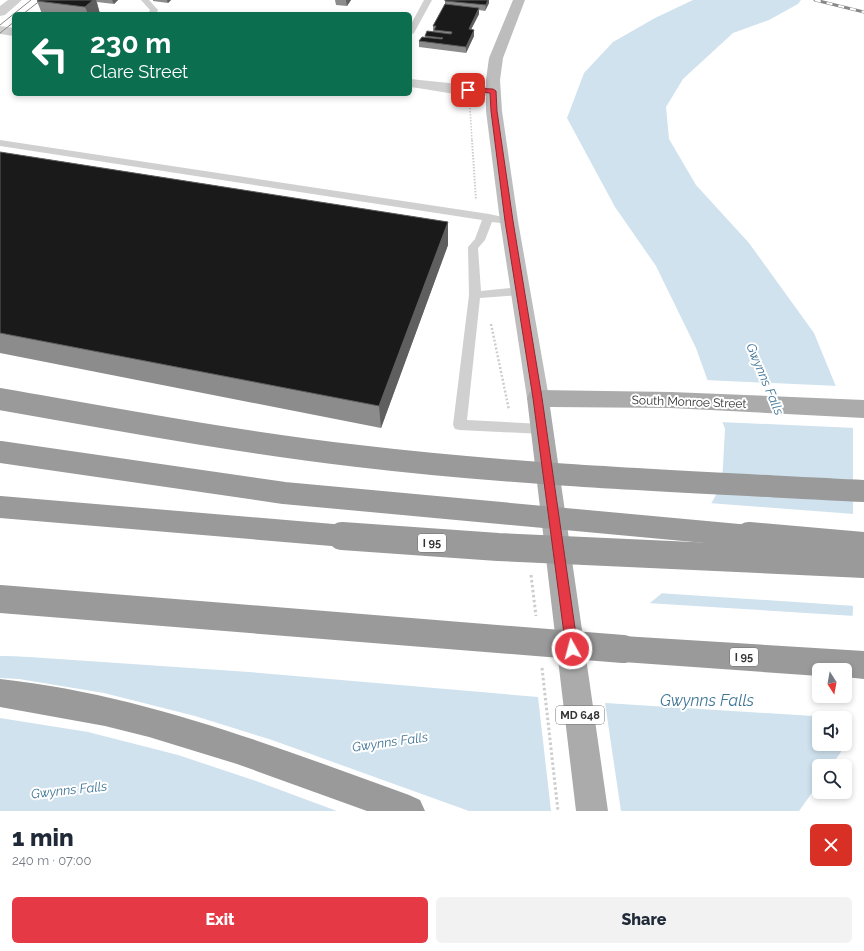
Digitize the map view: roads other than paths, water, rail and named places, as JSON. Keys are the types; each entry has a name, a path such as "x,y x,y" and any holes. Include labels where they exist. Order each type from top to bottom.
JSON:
{"highway":[{"path":"0,398 179,432 290,448 401,461 654,479 864,491"},
{"path":"0,452 186,480 383,504 507,513 864,546"},
{"name":"I 95","path":"0,507 288,532 498,547 864,564"},
{"name":"I 95","path":"0,599 437,635 864,666"},
{"path":"0,693 99,710 181,730 259,756 409,811"}],"main road":[{"name":"MD 648","path":"519,0 496,58 493,91 494,111 509,221 538,398 592,811"},
{"name":"South Monroe Street","path":"538,398 671,400 864,409"}],"street":[{"path":"0,12 16,0"},
{"path":"0,30 12,32"},
{"path":"412,83 468,90 493,91"}],"lane":[{"path":"145,0 154,10 153,12"},
{"path":"412,29 428,0"},
{"path":"0,143 509,221"},
{"path":"489,217 480,240 473,247 475,295 460,425 542,429"},
{"path":"475,295 520,291"}],"water":[{"name":"Gwynns Falls","path":"693,0 801,0 798,4 769,20 733,33 683,79 666,107 669,139 696,185 749,243 814,333 853,428 853,610 849,663 812,663 812,703 845,703 845,711 812,711 812,751 841,752 836,759 812,759 812,793 799,811 0,811 0,656 342,661 614,632 661,594 722,484 725,429 696,348 656,266 615,207 567,118 584,73 613,42 655,18"}],"tram line":[{"path":"16,12 31,0"},
{"path":"26,12 41,0"},
{"path":"0,25 12,15"},
{"path":"0,33 12,24"}],"railway":[{"path":"815,0 864,12"}]}
